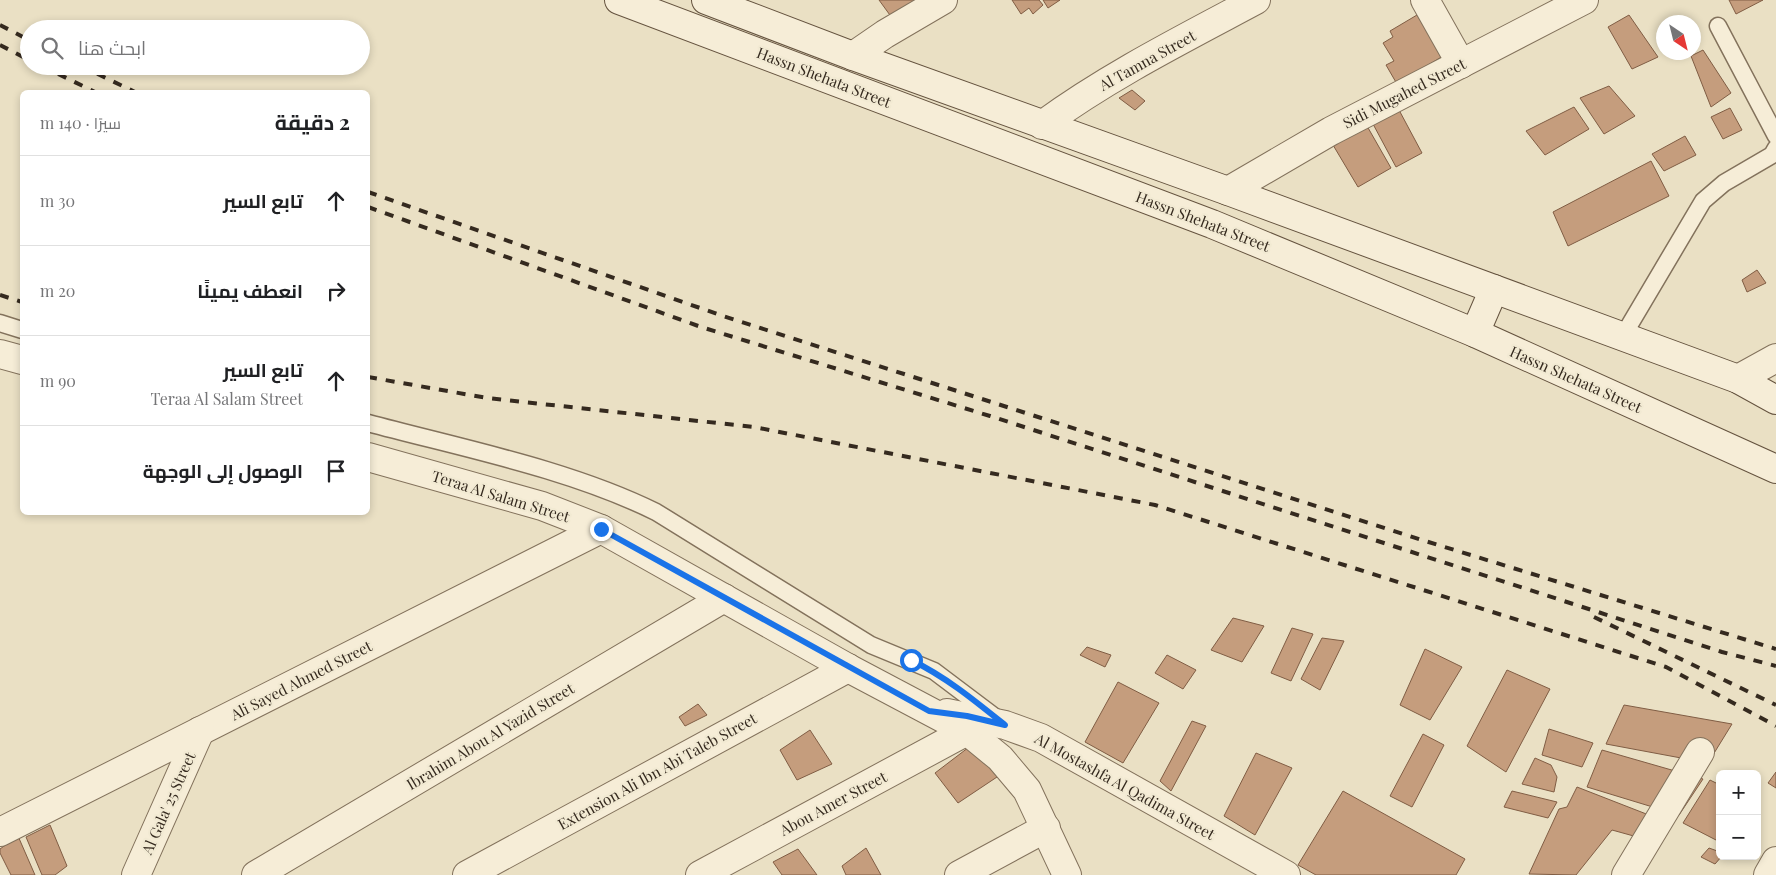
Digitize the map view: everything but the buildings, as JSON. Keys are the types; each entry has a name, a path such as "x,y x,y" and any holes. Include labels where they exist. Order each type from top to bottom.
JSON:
{"street":[{"name":"Hassn Shehata Street","path":"619,0 1212,224 1475,333 1776,469"},
{"name":"Hassn Shehata Street","path":"706,0 1042,125 1623,336 1738,379 1776,400"},
{"path":"854,56 885,34 943,0"},
{"name":"Al Tamna Street","path":"1042,125 1076,100 1114,77 1256,0"},
{"path":"1425,0 1461,64"},
{"name":"Sidi Mugahed Street","path":"1228,191 1331,131 1461,64 1574,2"},
{"path":"1212,224 1228,191"},
{"path":"1475,333 1494,289"},
{"path":"0,354 20,359"},
{"path":"1738,379 1776,358"},
{"name":"Teraa Al Salam Street","path":"370,458 542,506 601,529 848,668 967,731 1000,758 1027,790 1067,875"},
{"name":"Ali Sayed Ahmed Street","path":"0,832 601,529"},
{"name":"Ibrahim Abou Al Yazid Street","path":"256,875 724,598"},
{"name":"Extension Ali Ibn Abi Taleb Street","path":"467,875 848,668"},
{"name":"Al Mostashfa Al Qadima Street","path":"929,711 967,716 1005,725 1041,738 1286,875"},
{"name":"Al Gala' 25 Street","path":"136,875 200,731"},
{"name":"Abou Amer Street","path":"700,875 967,731"},
{"path":"1626,875 1700,752"},
{"path":"959,875 1046,828"},
{"path":"1768,875 1776,861"}],"lane":[{"path":"1718,26 1776,136"},
{"path":"1623,336 1703,201 1724,183 1772,156 1776,148"},
{"path":"0,323 20,329"},
{"path":"370,424 555,473 624,496 656,512 871,645 934,671 955,684 1005,725"}],"railway":[{"path":"0,25 20,35"},
{"path":"0,45 20,55"},
{"path":"60,75 91,90"},
{"path":"100,75 131,90"},
{"path":"370,193 723,316 1422,540 1776,649"},
{"path":"370,208 701,327 990,416 1722,652 1776,666"},
{"path":"0,295 20,301"},
{"path":"370,377 487,398 754,427 1155,505 1666,667 1776,726"},
{"path":"1594,617 1776,705"}],"route":[{"path":"601,529 848,668 929,711 967,716 1005,725 955,684 911,660"}]}
